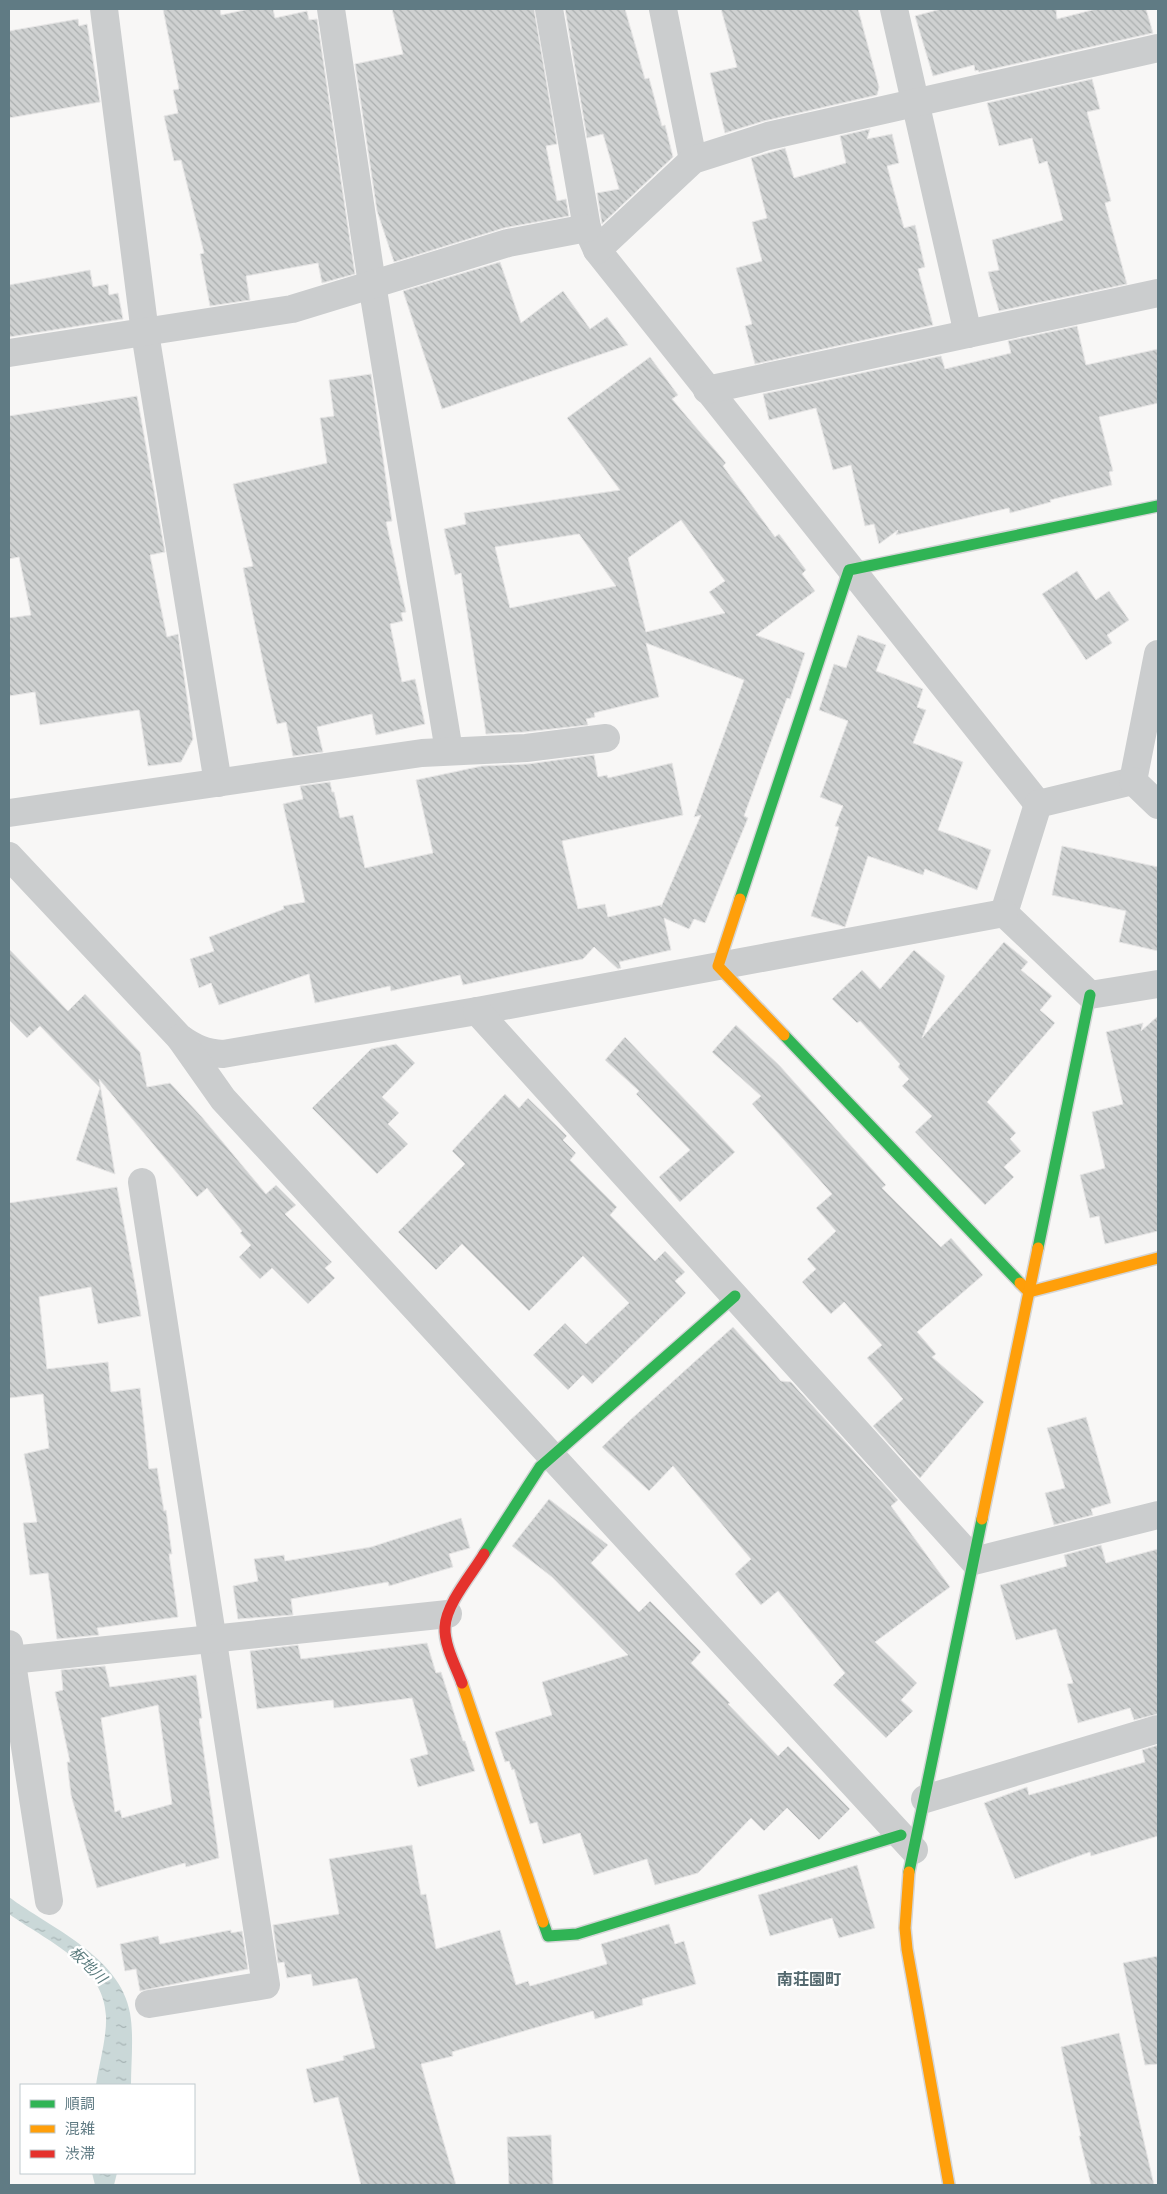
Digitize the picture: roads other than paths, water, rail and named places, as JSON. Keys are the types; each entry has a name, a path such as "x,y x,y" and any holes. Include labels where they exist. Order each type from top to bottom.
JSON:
{"street":[{"path":"104,9 145,333 218,783"},
{"path":"331,9 372,284 449,751"},
{"path":"549,9 592,239 707,390 849,570 1038,804"},
{"path":"663,9 693,160"},
{"path":"894,9 968,334"},
{"path":"9,353 292,309 508,243 592,239 693,160 768,136 1158,48"},
{"path":"707,390 1158,293"},
{"path":"849,570 1158,506"},
{"path":"718,966 849,570"},
{"path":"1133,781 1158,654"},
{"path":"9,813 449,751 526,748 606,738"},
{"path":"1038,804 1133,781"},
{"path":"1133,781 1158,805"},
{"path":"1004,913 1038,804"},
{"path":"9,856 180,1038 223,1099 907,1842"},
{"path":"180,1038 192,1047 206,1053 223,1054 477,1010 1004,913"},
{"path":"1004,913 1090,995"},
{"path":"718,966 1029,1292"},
{"path":"1090,995 1158,984"},
{"path":"949,2185 904,1928 907,1842 924,1799 1090,995"},
{"path":"477,1010 974,1561"},
{"path":"142,1182 266,1985 149,2004"},
{"path":"1029,1292 1158,1258"},
{"path":"734,1296 540,1467 448,1614 445,1628 448,1643 548,1936 578,1934 907,1842"},
{"path":"974,1561 1158,1515"},
{"path":"49,1901 10,1652 213,1639 448,1614"},
{"path":"924,1799 1158,1729"}],"water":[{"name":"板地川","path":"9,1897 81,1945 113,1975 124,1993 130,2013 132,2040 131,2084 96,2084 104,2042 106,2016 103,1998 95,1982 70,1955 9,1914"},
{"path":"92,2174 117,2174 114,2185 95,2185"}],"district":[{"name":"南荘園町","path":"809,1979"}]}
